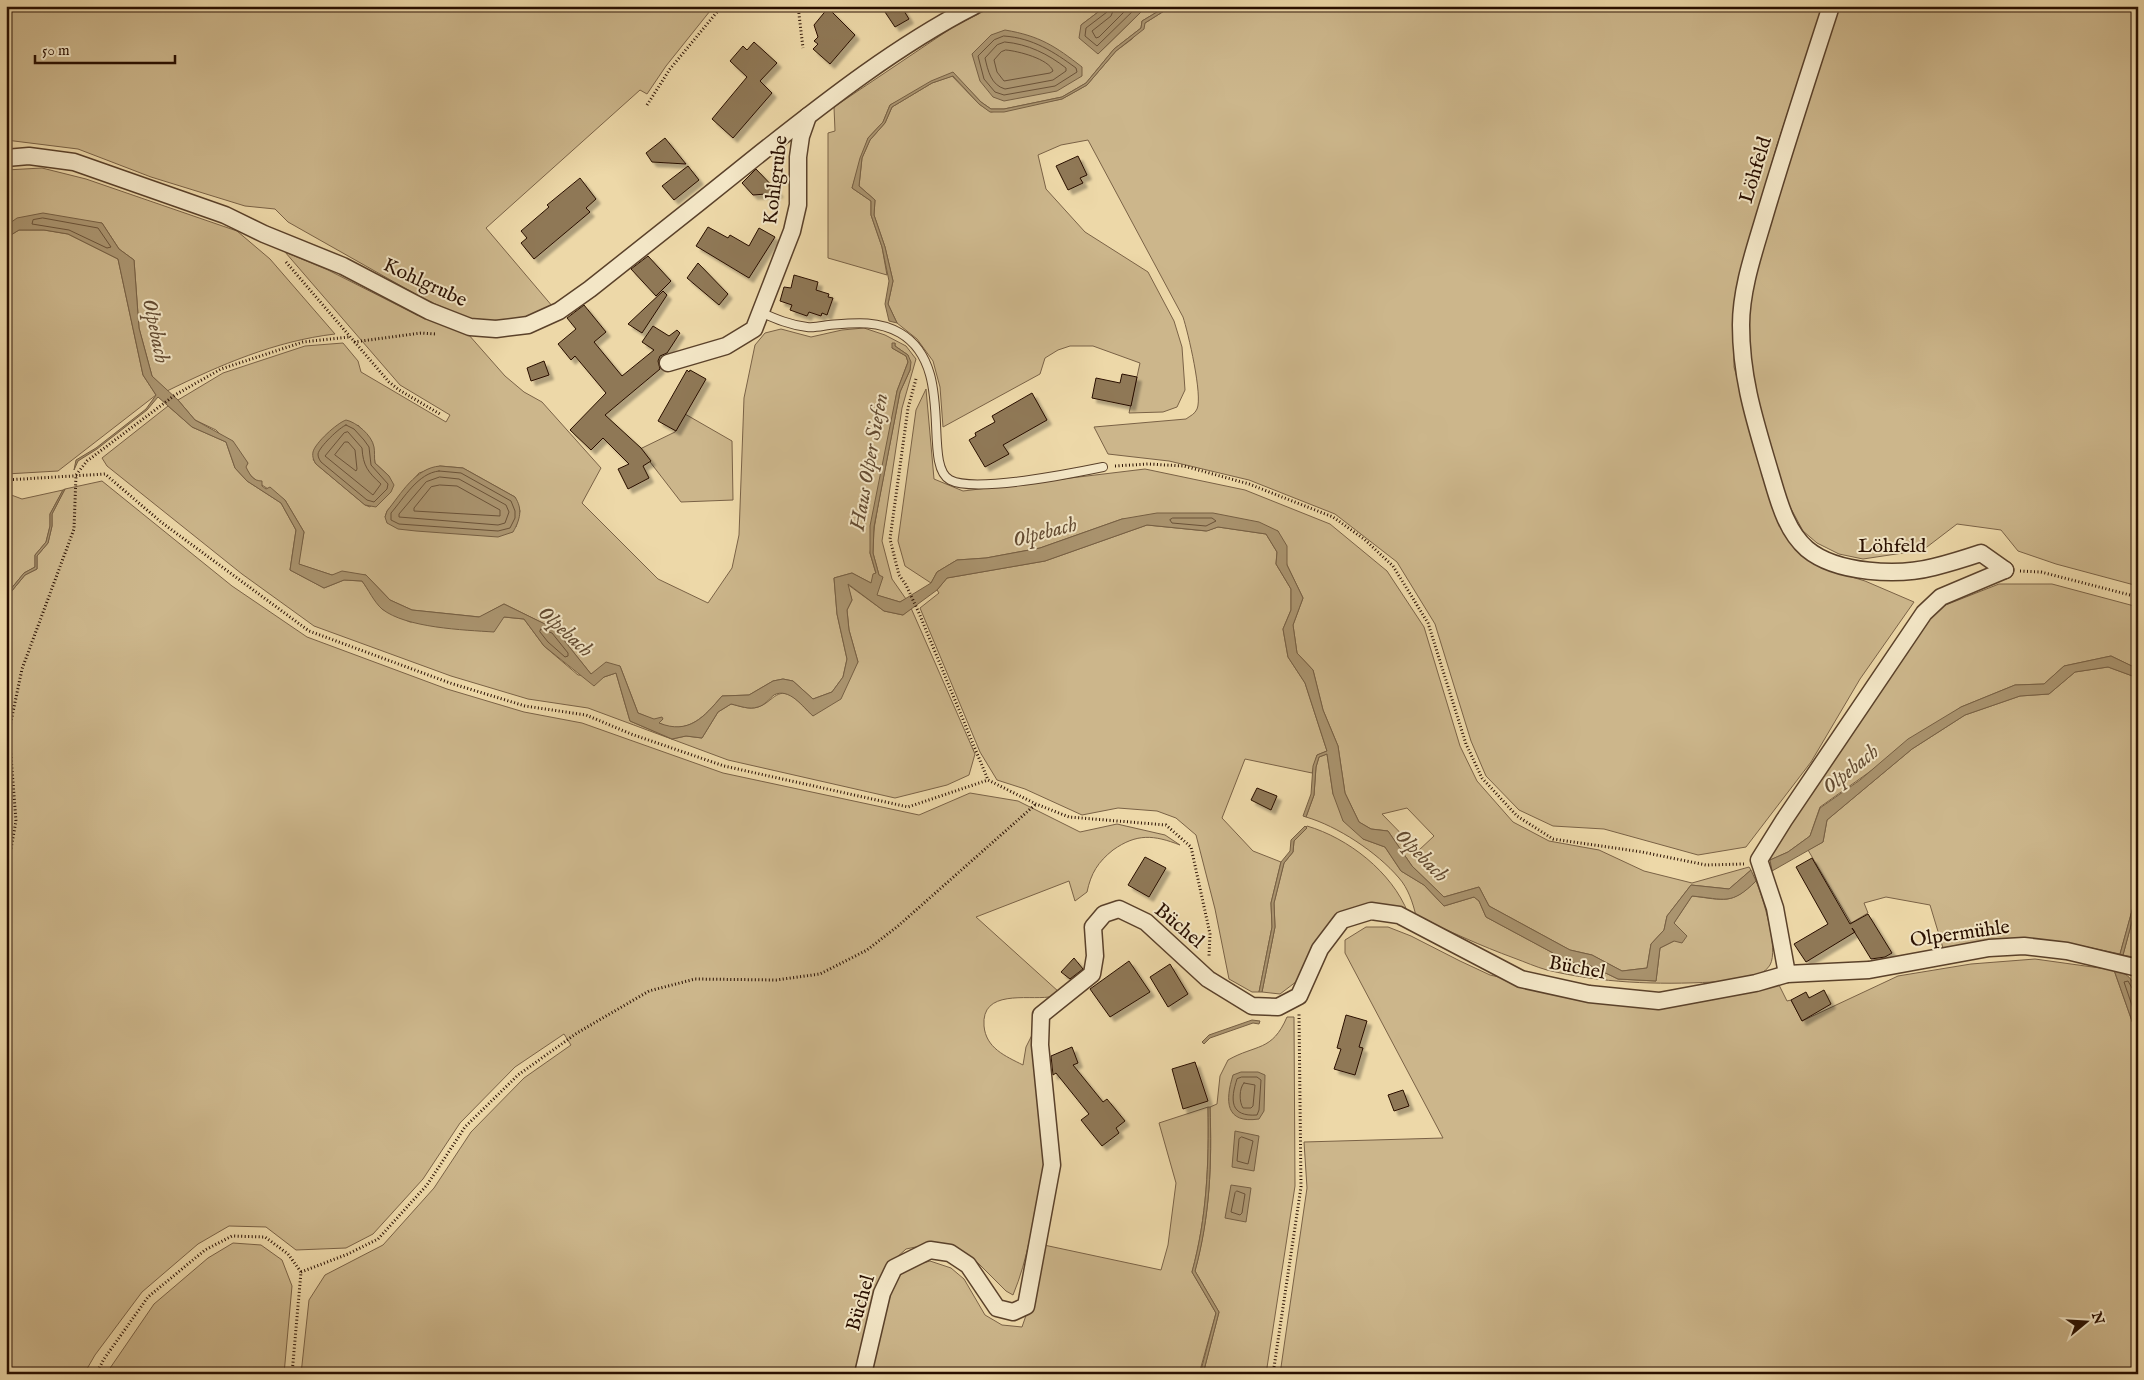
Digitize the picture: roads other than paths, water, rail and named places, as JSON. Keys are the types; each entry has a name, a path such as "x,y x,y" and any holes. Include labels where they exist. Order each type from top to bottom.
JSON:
{"street":[{"name":"Kohlgrube","path":"6,158 30,156 74,162 225,215 264,234 343,266 429,312 470,327 496,330 528,325 560,312 808,116 887,58 948,19 974,6"},
{"name":"Löhfeld","path":"1787,974 1775,908 1760,862 1784,820 1924,613 1941,597 2005,570 1981,553 1924,569 1905,571 1857,570 1831,562 1807,549 1792,530 1782,509 1748,401 1743,366 1741,323 1747,277 1782,155 1831,6"},
{"name":"Kohlgrube","path":"668,363 726,346 754,330 792,231 798,205 798,157 801,136 808,116"},
{"path":"6,152 30,156"},
{"name":"Büchel","path":"863,1374 882,1293 894,1268 930,1250 950,1252 968,1264 997,1308 1013,1312 1026,1306 1052,1164 1040,1045 1041,1015 1092,974 1094,956 1093,927 1104,914 1119,909 1146,922 1208,979 1252,1006 1278,1007 1299,996 1320,949 1342,920 1371,911 1399,915 1521,979 1589,994 1659,1001 1756,983 1787,974"},
{"name":"Olpermühle","path":"1787,974 1869,970 1989,948 2024,946 2067,951 2138,968"}],"lane":[{"path":"760,312 785,323 809,328 861,322 900,333 912,343 923,357 934,389 938,461 942,473 950,480 969,485 1042,479 1103,467"}],"water":[{"path":"1106,6 1144,6 1142,11 1098,54 1079,38 1081,25"},
{"path":"1167,6 1172,6 1145,23 1144,29 1116,51 1087,85 1062,99 1004,112 990,112 979,104 953,76 932,83 892,107 885,123 870,140 862,158 859,186 875,200 874,215 885,247 893,281 888,304 897,323 889,321 885,304 889,281 882,247 871,215 871,201 852,188 860,158 868,138 883,122 890,105 931,81 953,72 981,102 991,109 1004,109 1062,97 1086,83 1114,49 1141,28 1142,21"},
{"path":"1005,30 1028,35 1064,53 1082,67 1082,76 1057,91 1004,101 993,97 980,81 972,54 991,35"},
{"path":"43,213 102,223 119,249 134,260 139,328 152,376 178,400 195,420 233,441 248,463 246,467 252,477 262,481 262,486 266,489 270,487 285,500 304,532 299,564 332,575 342,571 366,575 390,600 412,610 479,617 504,604 555,629 591,674 606,662 620,666 638,713 654,719 662,717 663,719 659,723 679,727 687,725 702,717 722,696 749,695 773,681 783,679 793,681 813,699 832,692 843,677 847,659 837,614 834,578 852,573 871,583 873,574 876,573 870,553 870,526 897,391 908,362 906,356 892,348 892,343 895,343 895,346 908,355 911,362 910,370 900,392 874,527 873,553 879,575 883,577 877,595 900,602 931,583 937,572 957,560 986,558 1040,548 1122,519 1157,513 1213,513 1259,522 1278,531 1287,546 1287,565 1303,598 1293,625 1297,653 1313,670 1323,710 1338,746 1345,793 1359,822 1371,829 1388,831 1412,866 1444,897 1479,887 1489,906 1570,950 1592,955 1622,971 1647,968 1651,944 1664,930 1667,916 1691,885 1729,889 1751,870 1756,881 1733,898 1720,899 1692,896 1674,923 1687,936 1682,943 1674,941 1660,948 1656,981 1618,979 1587,964 1563,962 1553,953 1486,917 1479,901 1474,897 1444,906 1424,885 1401,871 1385,847 1363,839 1343,821 1333,794 1327,754 1319,757 1316,767 1314,795 1306,817 1303,816 1311,794 1313,766 1317,755 1327,751 1305,683 1288,657 1283,629 1291,610 1291,589 1276,564 1277,552 1266,534 1218,527 1207,531 1147,525 1045,561 947,578 937,590 903,615 884,611 848,584 852,600 847,610 849,630 858,662 841,699 813,716 795,699 780,693 774,695 763,705 755,708 731,704 718,712 702,738 686,736 672,739 630,721 616,673 604,677 594,686 544,646 524,619 504,617 494,632 452,629 420,624 392,615 382,609 362,581 344,580 324,588 290,570 296,530 281,503 247,481 235,468 226,442 192,427 158,397 147,410 97,449 78,461 74,470 76,460 96,448 146,409 156,395 143,375 118,259 68,234 44,230 19,230 6,238 6,226 17,218"},
{"path":"346,420 359,426 373,442 375,463 389,476 394,485 391,492 376,507 365,505 316,464 313,459 313,452 322,439 332,429"},
{"path":"440,466 463,468 515,497 520,514 513,532 498,537 398,529 387,523 385,517 387,511 409,483 423,471"},
{"path":"65,489 52,514 52,526 48,543 37,556 37,569 25,575 6,598 6,595 24,573 35,567 35,555 46,542 50,526 50,514"},
{"path":"2111,656 2138,669 2138,678 2108,667 2075,672 2049,694 2020,696 1965,715 1912,749 1827,820 1823,842 1772,871 1770,860 1788,852 1810,836 1820,808 1860,780 1908,739 1961,707 2015,685 2044,684 2064,666"},
{"path":"1305,826 1307,828 1294,841 1293,852 1284,863 1274,903 1275,927 1262,992 1259,992 1272,927 1271,903 1281,862 1290,851 1291,840"},
{"path":"2138,889 2138,899 2123,955 2120,954"},
{"path":"2114,970 2124,973 2135,987 2138,1007 2138,1038"},
{"path":"1252,1020 1260,1021 1259,1024 1253,1023 1210,1038 1204,1044 1202,1042 1209,1035"},
{"path":"1241,1072 1258,1072 1265,1075 1264,1111 1259,1119 1248,1120 1239,1118 1230,1109 1230,1085 1233,1075"},
{"path":"1208,1107 1210,1107 1211,1128 1209,1190 1204,1230 1195,1271 1219,1312 1203,1374 1200,1374 1216,1313 1192,1272 1201,1231 1206,1190"},
{"path":"1235,1131 1259,1136 1254,1171 1232,1167"},
{"path":"1231,1185 1251,1188 1246,1222 1225,1218"}],"water label":[{"name":"Olpebach","path":"155,331"},
{"name":"Haus Olper Siefen","path":"870,462"},
{"name":"Olpebach","path":"1045,533"},
{"name":"Olpebach","path":"565,632"},
{"name":"Olpebach","path":"1851,770"},
{"name":"Olpebach","path":"1421,856"}]}
